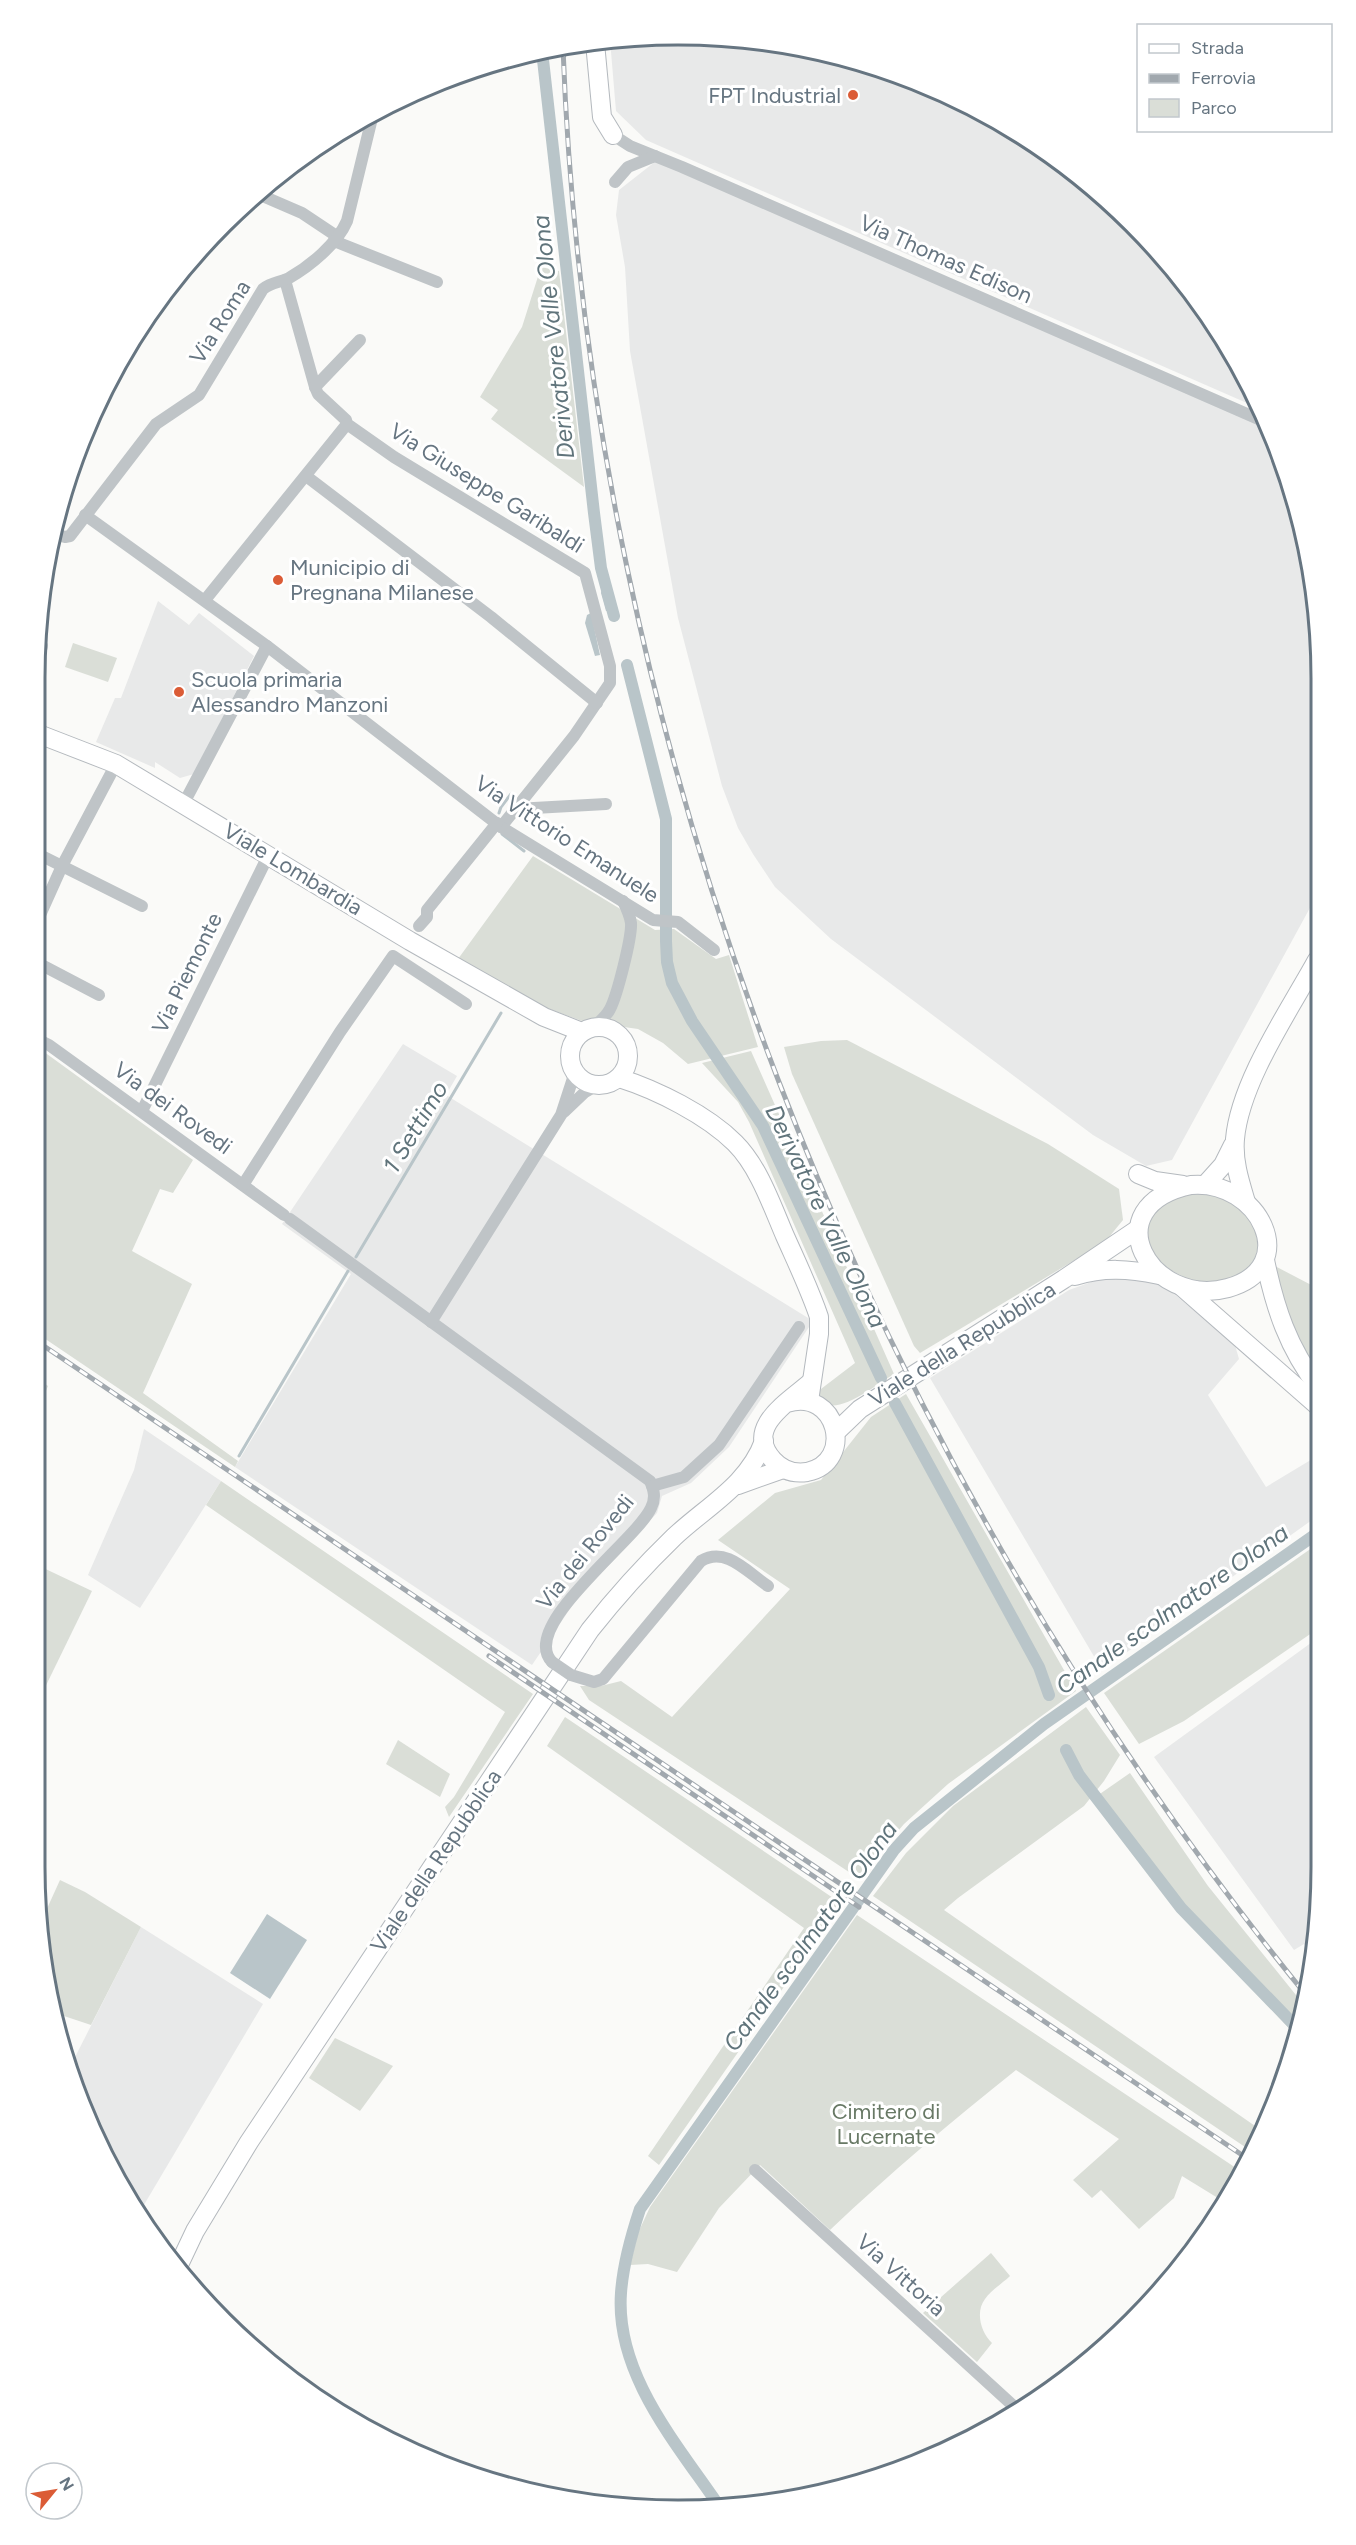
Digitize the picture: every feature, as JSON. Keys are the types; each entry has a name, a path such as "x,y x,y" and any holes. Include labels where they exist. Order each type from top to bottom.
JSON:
{"street":[{"path":"596,50 602,117 613,135"},
{"name":"Via Roma","path":"62,536 70,536 156,424 199,396 263,289 272,282 285,280 297,273 336,239 346,221 368,127"},
{"name":"Via Thomas Edison","path":"613,135 630,146 1255,417"},
{"path":"615,182 628,167 655,156"},
{"path":"266,198 302,213 336,239 437,282"},
{"name":"Via Giuseppe Garibaldi","path":"285,280 318,394 346,420 347,424 394,457 585,573 611,675 610,684 574,736 516,808 427,910 427,917 419,926"},
{"path":"315,387 360,340"},
{"path":"205,600 347,424"},
{"path":"306,476 491,617 597,703"},
{"name":"Via Vittorio Emanuele","path":"85,515 267,646 499,825 653,920 673,920 714,950"},
{"path":"184,802 267,646"},
{"name":"Viale Lombardia","path":"45,736 116,764 184,802 410,941 544,1017 588,1030"},
{"path":"45,904 62,866 116,764"},
{"path":"516,808 606,804"},
{"name":"Via Piemonte","path":"142,1111 269,854"},
{"path":"45,858 142,906"},
{"path":"588,1030 605,1027 615,1031 623,1039 628,1049 626,1070 609,1084 597,1085 584,1081 574,1072 570,1060 571,1048 588,1030 604,1018 611,1007 630,938 629,911 622,900"},
{"path":"243,1185 340,1032 393,956 466,1004"},
{"path":"45,968 99,995"},
{"path":"1311,971 1258,1068 1241,1110 1235,1140 1223,1165 1198,1185 1173,1189 1153,1202 1140,1221 1138,1229 1142,1250 1159,1275 1181,1286 1311,1401"},
{"name":"Viale Lombardia","path":"544,1017 571,1048"},
{"name":"Via dei Rovedi","path":"45,1043 644,1474 652,1486 654,1500 645,1518 568,1601 547,1633 545,1652 552,1662 571,1675 594,1682 603,1679 701,1561 711,1555 720,1555 731,1560 768,1586"},
{"path":"628,1059 653,1089"},
{"path":"561,1115 574,1072"},
{"path":"619,1078 653,1089 716,1127 748,1158 774,1210 819,1317 819,1334 809,1401"},
{"path":"431,1322 561,1115 585,1092 597,1085"},
{"path":"1235,1140 1238,1177 1246,1202"},
{"path":"1138,1174 1170,1185 1198,1185 1235,1194 1260,1217 1264,1226 1267,1247 1265,1260 1281,1323 1311,1377"},
{"name":"Viale della Repubblica","path":"836,1432 860,1409 1138,1229"},
{"path":"1181,1286 1211,1290 1232,1287 1254,1273 1265,1260"},
{"name":"Viale della Repubblica","path":"1064,1279 1107,1269 1131,1269 1159,1275"},
{"path":"1269,1364 1280,1339 1281,1323"},
{"path":"652,1486 684,1477 719,1445 799,1327"},
{"path":"787,1403 809,1401 825,1411 832,1421 836,1432 836,1444 824,1464 813,1470 802,1473 783,1468 771,1458 764,1441 766,1423 772,1413 811,1382"},
{"name":"Viale della Repubblica","path":"825,1411 860,1409"},
{"name":"Viale della Repubblica","path":"182,2259 195,2231 249,2142 590,1630 650,1560 699,1515 736,1486 759,1456 764,1441"},
{"name":"Viale della Repubblica","path":"736,1486 783,1468"},
{"name":"Via Vittoria","path":"755,2170 1012,2404"}],"shaded area":[{"path":"678,45 761,50 801,57 881,79 958,110 1030,152 1095,202 1126,230 1180,293 1204,326 1249,404 646,140 616,111 611,49"},
{"path":"656,161 1257,423 1289,514 1306,595 1311,678 1311,906 1172,1160 1146,1166 1093,1135 831,939 775,887 738,828 722,786 678,618 630,351 625,267 616,215 619,190"},
{"path":"608,587 617,615 612,617 609,611 606,611 601,593 602,588"},
{"name":"Scuola primaria Alessandro Manzoni","path":"158,601 189,625 199,613 254,656 194,774 180,778 155,762 155,768 96,742 115,698 121,698"},
{"path":"591,613 600,655 595,656 585,623 587,615"},
{"path":"403,1044 457,1076 446,1095 813,1321 729,1447 691,1483 662,1496 657,1513 574,1603 532,1665 235,1467 351,1274 282,1224"},
{"path":"1105,1277 1160,1282 1235,1345 1239,1359 1208,1395 1266,1487 1311,1460 1311,1521 1102,1670 930,1378 1069,1290"},
{"path":"144,1429 221,1481 140,1608 88,1575 134,1470"},
{"path":"1311,1643 1311,1867 1306,1947 1304,1944 1294,1950 1154,1757"},
{"path":"267,1914 307,1940 270,1999 230,1973"},
{"path":"141,1927 263,2004 144,2206 110,2147 93,2109 75,2057"}],"green space":[{"path":"541,267 559,271 584,487 491,419 498,410 480,397 522,327"},
{"path":"73,643 117,658 108,682 65,667"},
{"path":"533,856 655,930 674,929 716,959 729,955 758,1047 688,1064 663,1043 638,1029 582,1021 525,1000 458,959"},
{"path":"847,1040 1048,1144 1119,1189 1123,1220 1105,1242 920,1353 914,1346 792,1074 784,1047 821,1041"},
{"path":"751,1051 894,1374 851,1401 833,1406 826,1404 817,1392 855,1363 749,1122 738,1102 702,1063"},
{"path":"45,1053 193,1160 173,1193 160,1189 132,1251 192,1284 143,1393 238,1461 235,1467 45,1339"},
{"path":"1213,1193 1249,1213 1260,1241 1255,1258 1248,1269 1237,1278 1208,1282 1190,1280 1162,1266 1154,1257 1146,1236 1152,1214 1160,1206 1184,1194"},
{"path":"1273,1265 1311,1285 1311,1365 1295,1337"},
{"path":"906,1394 1076,1691 948,1784 904,1824 858,1878 589,1700 580,1686 601,1686 621,1681 672,1717 790,1589 718,1540 775,1493 821,1480 871,1417"},
{"path":"221,1481 533,1694 449,1817 445,1807 454,1797 505,1712 206,1505"},
{"path":"1311,1549 1311,1634 1184,1721 1139,1744 1104,1693"},
{"path":"45,1569 92,1591 45,1687"},
{"path":"1086,1707 1120,1755 1104,1781 1084,1806 944,1910 1255,2126 1246,2147 873,1896 906,1853 953,1806"},
{"path":"565,1717 842,1904 659,2165 648,2156 804,1928 547,1746"},
{"path":"398,1740 450,1774 440,1797 386,1764"},
{"path":"1130,1773 1208,1886 1297,1997 1290,2029 1196,1929 1154,1880 1094,1798"},
{"path":"60,1880 85,1892 141,1927 91,2025 63,2016 50,1950 46,1910"},
{"name":"Cimitero di Lucernate","path":"857,1915 1235,2167 1217,2198 1182,2176 1174,2198 1139,2229 1101,2190 1092,2198 1073,2180 1119,2139 1016,2070 875,2188 830,2230 760,2165 719,2208 677,2272 648,2264 630,2265 638,2233 650,2207"},
{"path":"335,2038 393,2066 360,2111 309,2078"},
{"path":"991,2253 1010,2276 990,2293 982,2304 980,2316 982,2328 992,2343 977,2362 923,2313"}],"waterway":[{"name":"Derivatore Valle Olona","path":"543,60 601,568 614,616"},
{"name":"Derivatore Valle Olona","path":"627,665 666,819 666,941 667,962 672,983 692,1021 763,1126 881,1378"},
{"name":"1 Settimo","path":"499,813 511,794"},
{"name":"1 Settimo","path":"502,834 524,851"},
{"name":"1 Settimo","path":"356,1257 501,1013"},
{"name":"1 Settimo","path":"239,1456 348,1271"},
{"name":"Derivatore Valle Olona","path":"895,1403 1039,1667 1049,1695"},
{"name":"Canale scolmatore Olona","path":"714,2499 653,2408 628,2352 622,2323 621,2293 628,2250 640,2209 894,1850 914,1828 1044,1724 1311,1538"},
{"name":"Derivatore Valle Olona","path":"1066,1750 1079,1775 1181,1908 1291,2022"}],"railway":[{"path":"564,55 584,311 628,572 693,829 778,1081 884,1325 1007,1560 1148,1784 1300,1986"},
{"path":"45,1347 1242,2155"},
{"path":"489,1656 859,1907"}],"place":[{"name":"FPT Industrial","path":"853,95"},
{"name":"Municipio di Pregnana Milanese","path":"278,580"},
{"name":"Scuola primaria Alessandro Manzoni","path":"179,692"}]}
